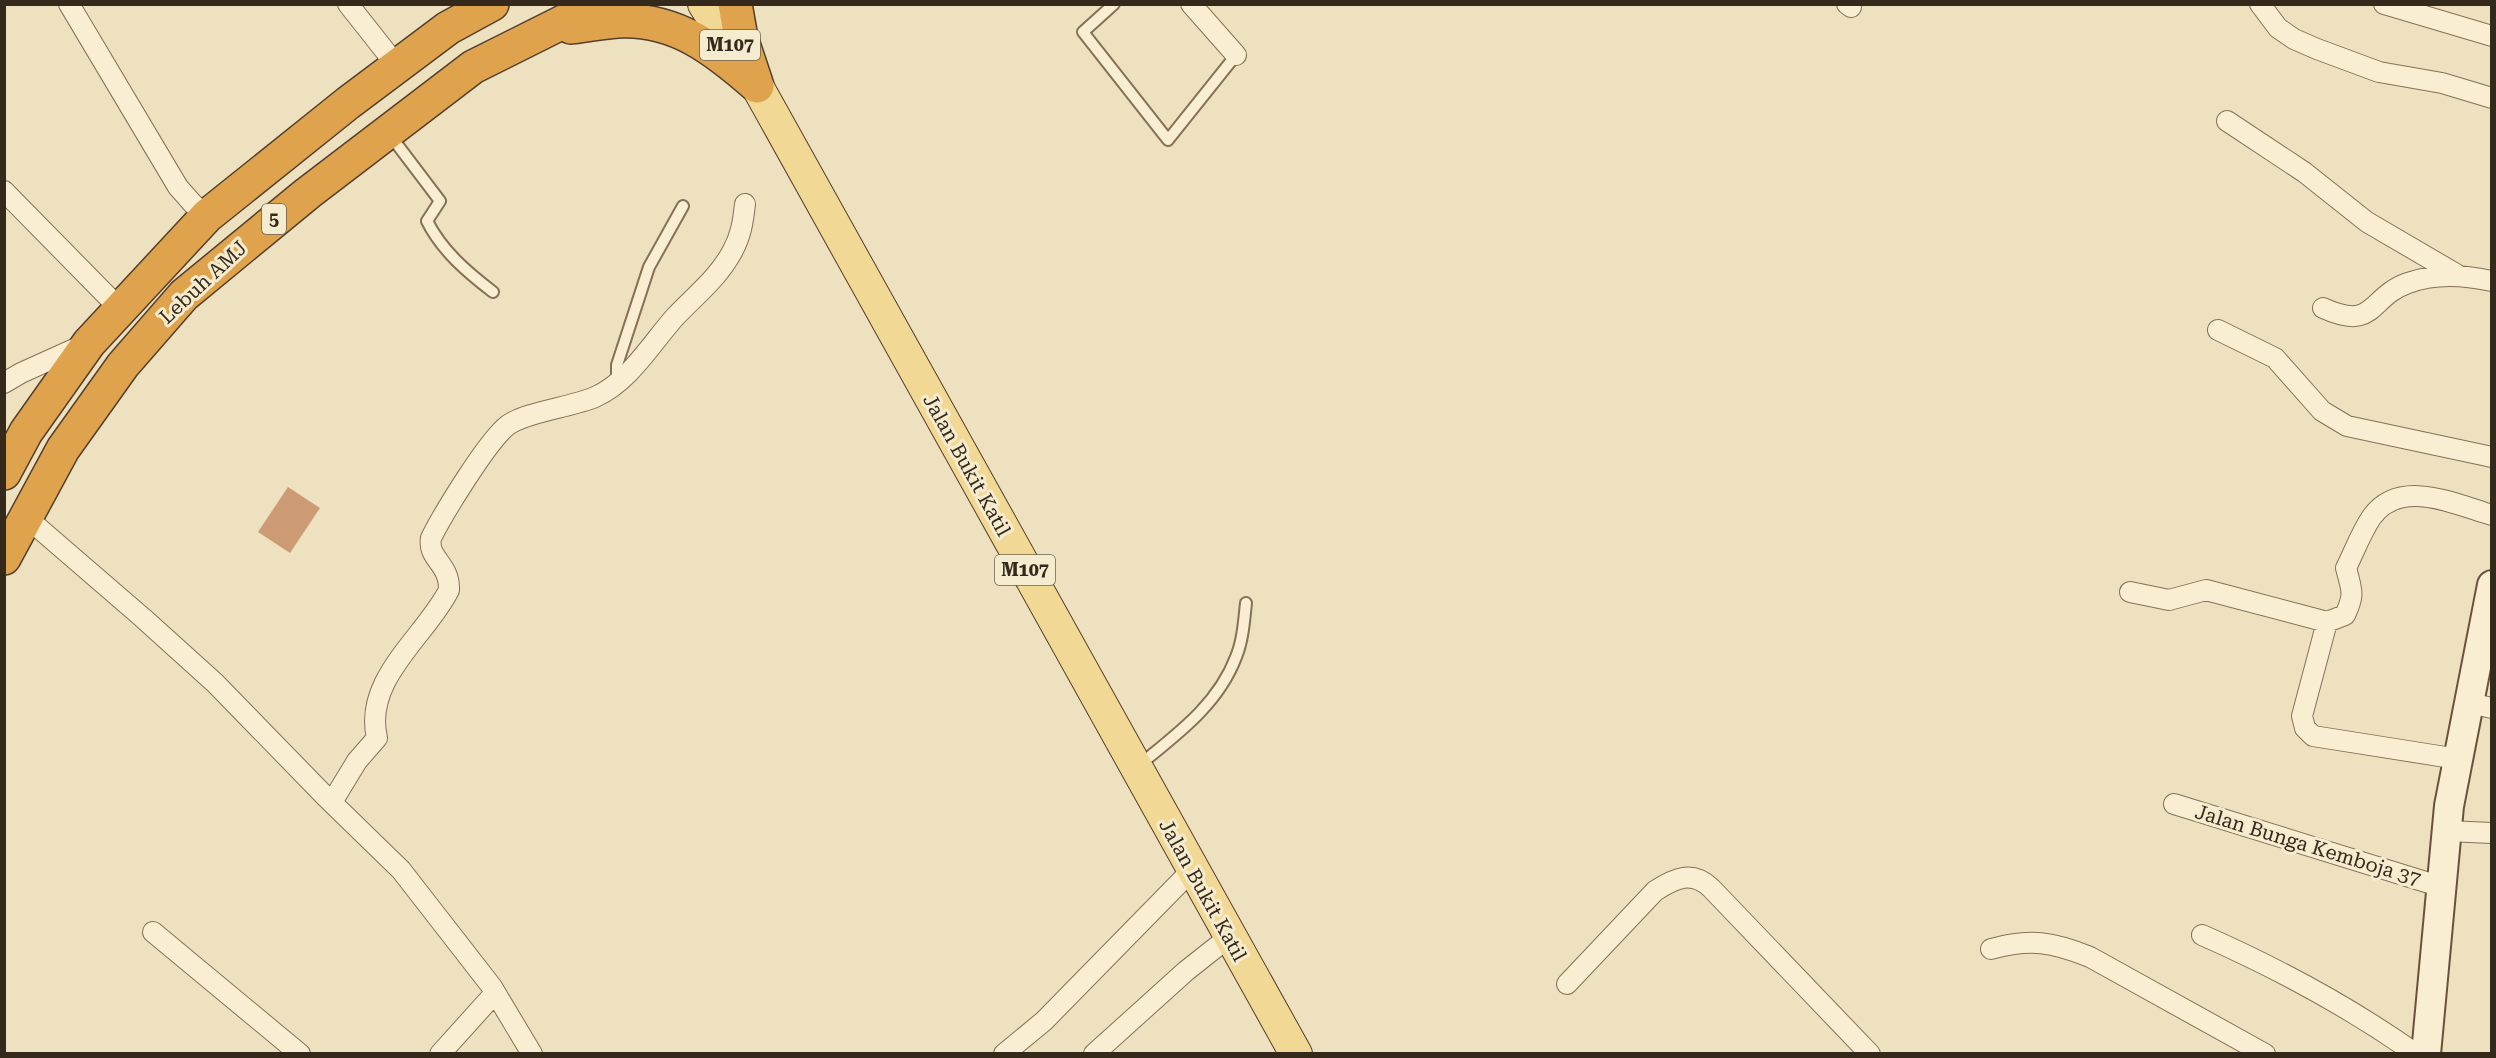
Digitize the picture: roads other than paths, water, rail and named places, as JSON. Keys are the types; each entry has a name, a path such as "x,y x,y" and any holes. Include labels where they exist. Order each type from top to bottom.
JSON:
{"highway":[{"name":"Lebuh AMJ","path":"4,473 26,432 88,343 207,216 448,28 492,4"},
{"name":"Lebuh AMJ","path":"4,558 70,439 123,365 184,295 264,227 473,67 599,4"},
{"path":"735,4 741,38 757,86"},
{"path":"553,29 619,21 644,22 669,28 696,38 723,56 757,86"}],"main road":[{"name":"Jalan Bukit Katil","path":"704,4 757,86 1229,937 1296,1053"}],"street":[{"path":"69,4 178,187 207,216"},
{"path":"348,4 397,66"},
{"path":"1191,4 1236,55"},
{"path":"2260,4 2278,28 2294,39 2317,49 2379,72 2442,83 2492,98"},
{"path":"2384,4 2492,36"},
{"path":"2226,122 2304,172 2367,222 2456,274 2492,281"},
{"path":"4,191 120,309"},
{"path":"332,802 357,761 377,738 374,724 390,670 449,590 448,575 432,551 431,538 480,460 509,424 595,397 617,383 683,309 713,280 732,253 743,229 745,204"},
{"path":"2323,308 2346,317 2359,317 2372,310 2392,290 2409,283 2456,274"},
{"path":"2218,330 2275,358 2322,411 2347,426 2492,457"},
{"path":"4,383 37,365 88,343"},
{"path":"2130,592 2169,600 2206,590 2328,622 2345,615 2353,596 2346,568 2371,518 2381,507 2402,495 2434,498 2492,515"},
{"path":"26,517 215,683 401,870 495,993 532,1053"},
{"path":"2426,1053 2447,831 2458,759 2480,705 2492,585"},
{"path":"2328,622 2302,716 2305,728 2313,736 2458,759"},
{"name":"Jalan Bunga Kemboja 37","path":"2174,804 2442,887"},
{"path":"2447,831 2492,833"},
{"path":"1004,1053 1044,1021 1192,870"},
{"path":"1567,984 1655,891 1670,881 1683,876 1692,876 1711,888 1870,1053"},
{"path":"153,933 300,1053"},
{"path":"2202,935 2295,978 2416,1053"},
{"path":"1094,1053 1149,1007 1186,971 1229,937"},
{"path":"1991,949 2016,942 2040,943 2082,954 2265,1053"},
{"path":"440,1053 495,993"}],"lane":[{"path":"1114,4 1083,32 1168,140 1236,55"},
{"path":"388,132 440,201 427,221 432,231 461,267 493,292"},
{"path":"617,383 616,365 649,267 683,206"},
{"path":"1135,768 1189,723 1208,704 1226,679 1237,657 1246,603"}]}
